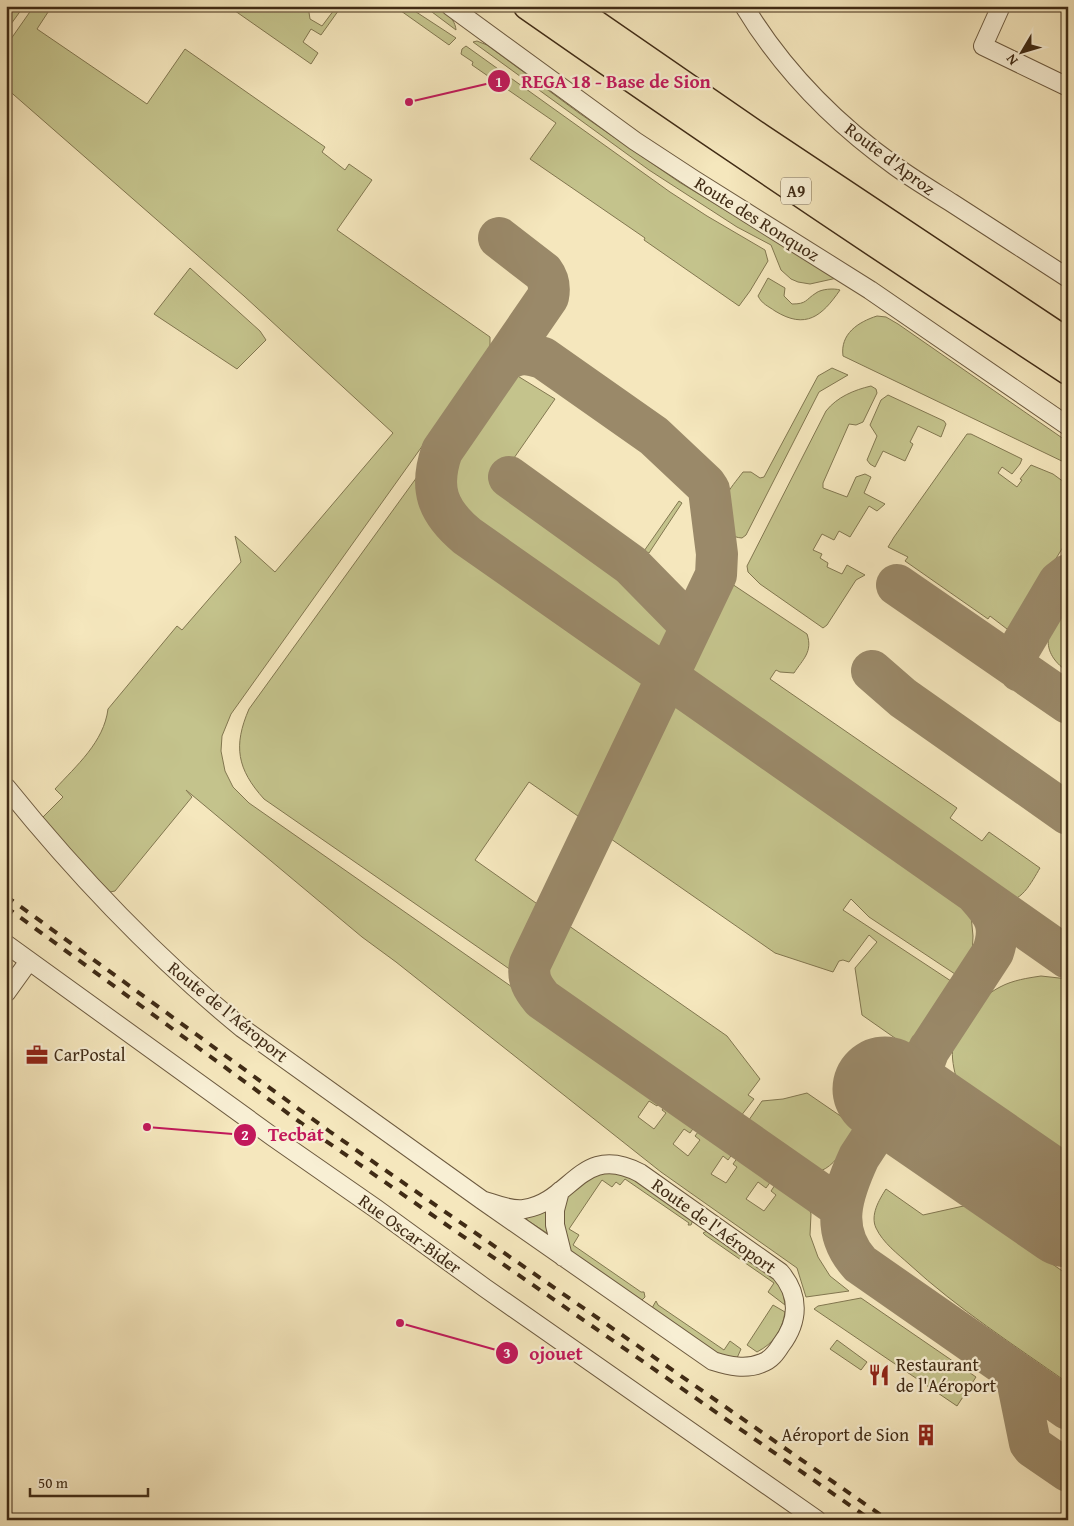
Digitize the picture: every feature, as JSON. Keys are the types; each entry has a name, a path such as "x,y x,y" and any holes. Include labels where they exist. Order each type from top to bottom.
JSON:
{"highway":[{"name":"A9","path":"527,6 840,221 1068,372"},
{"name":"A9","path":"570,6 760,137 1068,342"}],"street":[{"name":"Route des Ronquoz","path":"450,6 635,141 870,290 1068,426"},
{"name":"Route d'Aproz","path":"744,6 766,39 810,93 862,140 895,166 1068,278"},
{"path":"1001,6 983,46 1068,87"},
{"name":"Route de l'Aéroport","path":"6,787 32,819 117,913 160,957 242,1028 482,1200 713,1362 735,1367 760,1364 774,1356 790,1332 795,1306 793,1293 790,1285 780,1272 640,1173 621,1164 601,1165 584,1171 542,1203 523,1209 482,1200"},
{"name":"Rue Oscar-Bider","path":"6,944 485,1288 815,1519"},
{"path":"6,993 29,960"},
{"path":"560,1191 555,1210 555,1225 563,1256"}],"shaded area":[{"path":"15,6 24,6 6,31 6,18"},
{"path":"34,6 52,6 37,29 147,104 185,49 325,147 322,152 345,170 349,164 372,180 337,230 490,337 490,346 423,445 231,714 222,736 221,751 225,771 233,787 249,803 665,1094 657,1106 649,1101 638,1117 654,1129 666,1113 662,1110 670,1098 700,1119 690,1133 684,1129 673,1144 688,1156 700,1140 695,1136 705,1123 738,1146 728,1160 723,1156 711,1174 726,1183 737,1167 733,1164 743,1150 777,1173 766,1188 758,1182 746,1199 764,1211 776,1195 771,1191 781,1176 807,1197 811,1214 810,1235 818,1257 830,1276 849,1291 806,1297 797,1268 661,1172 362,937 186,790 192,797 115,891 110,892 41,819 63,797 55,789 95,743 101,732 108,709 177,626 182,630 241,562 235,536 275,572 393,433 244,296 6,88 6,46"},
{"path":"228,6 308,6 310,19 322,26 337,6 341,7 321,35 311,29 303,42 318,53 311,64"},
{"path":"394,6 407,6 456,38 449,45"},
{"path":"424,6 444,12 452,20 456,30"},
{"path":"477,41 487,45 579,113 679,182 837,278 810,284 791,279 781,270 771,245 737,227 649,170 473,42"},
{"path":"466,46 670,192 765,250 768,261 739,306 644,240 645,238 530,159 556,123 472,65 473,62 461,54 462,49"},
{"path":"190,268 260,331 266,340 237,369 154,314"},
{"path":"768,278 785,288 784,296 792,304 803,302 821,291 840,290 820,313 804,320 796,319 786,317 775,311 765,305 760,299 758,296"},
{"path":"877,316 886,317 898,324 1068,442 1068,464 843,356 844,341 847,335 857,325"},
{"path":"832,368 848,375 819,392 746,535 742,538 735,537 726,529 723,517 723,504 729,491 743,472 751,472 760,478 764,477 818,376"},
{"path":"516,375 555,399 498,481 638,582 665,607 678,623 681,630 665,660 662,660 475,527 457,503 452,484 452,473 455,463"},
{"path":"871,386 876,389 877,393 863,422 856,425 849,424 823,483 823,488 847,497 856,477 865,474 871,477 864,493 885,504 877,511 869,506 850,537 839,531 834,540 822,534 813,550 822,554 820,558 828,563 827,567 842,574 847,565 865,575 856,580 827,625 823,628 760,584 748,572 747,566 826,411 846,395"},
{"path":"888,395 944,421 946,424 941,437 918,426 910,442 913,444 905,461 883,451 875,467 867,460 877,436 870,425 881,400"},
{"path":"967,434 971,434 1022,459 1012,474 1002,467 998,473 1017,487 1022,480 1020,479 1031,465 1053,474 1068,485 1068,539 1012,630 1007,629 990,616 988,619 905,561 908,557 888,547"},
{"path":"417,477 421,504 426,516 435,528 656,683 588,823 529,782 475,860 543,908 522,967 521,977 264,799 248,777 240,757 241,734 249,709"},
{"path":"679,501 682,503 649,553 644,551"},
{"path":"725,573 729,582 807,634 809,640 808,651 794,673 776,670 770,679 957,808 950,818 982,841 989,832 1040,868 1029,886 1020,896 1008,900 999,898 987,891 680,671 680,665"},
{"path":"1068,599 1068,672 1051,655 1048,637 1055,618"},
{"path":"670,694 953,890 971,915 973,936 972,959 961,978 869,917 851,899 843,910 957,985 912,1050 862,1015 855,968 877,942 869,935 849,962 839,961 833,972 775,953 601,832 601,828 663,698"},
{"path":"562,921 727,1036 760,1079 748,1095 754,1099 734,1125 550,996 543,989 537,974 538,967 555,924"},
{"path":"1041,976 1068,979 1068,1158 957,1081 953,1064 952,1050 959,1028 984,997 1005,985"},
{"path":"807,1093 858,1128 833,1162 817,1172 807,1172 796,1168 742,1130 762,1101 783,1099"},
{"path":"606,1171 630,1176 693,1220 691,1225 688,1225 689,1223 625,1179 620,1185 616,1182 612,1187 602,1180 569,1229 579,1235 573,1245 641,1292 644,1292 645,1297 642,1300 571,1253 567,1247 562,1226 566,1197 580,1181"},
{"path":"886,1189 923,1215 968,1205 1068,1275 1068,1383 967,1311 928,1280 887,1243 874,1223 878,1203"},
{"path":"547,1209 550,1235 527,1220 526,1217"},
{"path":"707,1231 775,1276 782,1287 785,1305 768,1292 774,1283 703,1233"},
{"path":"861,1298 976,1377 957,1406 814,1309 818,1306"},
{"path":"656,1301 658,1305 724,1350 730,1341 741,1349 737,1358 725,1356 692,1339 652,1308"},
{"path":"773,1305 785,1312 782,1325 773,1340 757,1352 747,1345"},
{"path":"837,1340 867,1362 861,1370 830,1349"}],"taxiway":[{"path":"499,238 543,272 547,278 548,297 442,451 436,476 436,488 442,508 449,517 467,536 1068,958"},
{"path":"504,361 523,354 543,358 654,436 709,490 717,554 716,575 530,964 529,974 532,983 542,999 841,1208"},
{"path":"509,477 631,565 686,621 688,627 687,635"},
{"path":"1020,671 1016,660 1017,653 1059,582 1068,575"},
{"path":"897,585 1068,703"},
{"path":"872,671 903,698 1068,814"},
{"path":"977,895 992,915 997,927 996,943 993,952 859,1157 844,1198 842,1212 844,1238 850,1251 860,1264 1068,1409"},
{"path":"929,1049 922,1071 923,1091 930,1108 956,1137"},
{"path":"1009,1369 1016,1377 1018,1384 1030,1443 1068,1471"}],"runway":[{"path":"885,1089 1068,1215"}],"railway":[{"path":"6,896 329,1131 888,1520"},
{"path":"6,907 323,1139 871,1520"}],"place":[{"name":"REGA 18 - Base de Sion","path":"409,102"},
{"name":"CarPostal","path":"37,1055"},
{"name":"Tecbat","path":"147,1127"},
{"name":"ojouet","path":"400,1323"},
{"name":"Restaurant de l'Aéroport","path":"879,1375"},
{"name":"Aéroport de Sion","path":"926,1435"}]}
